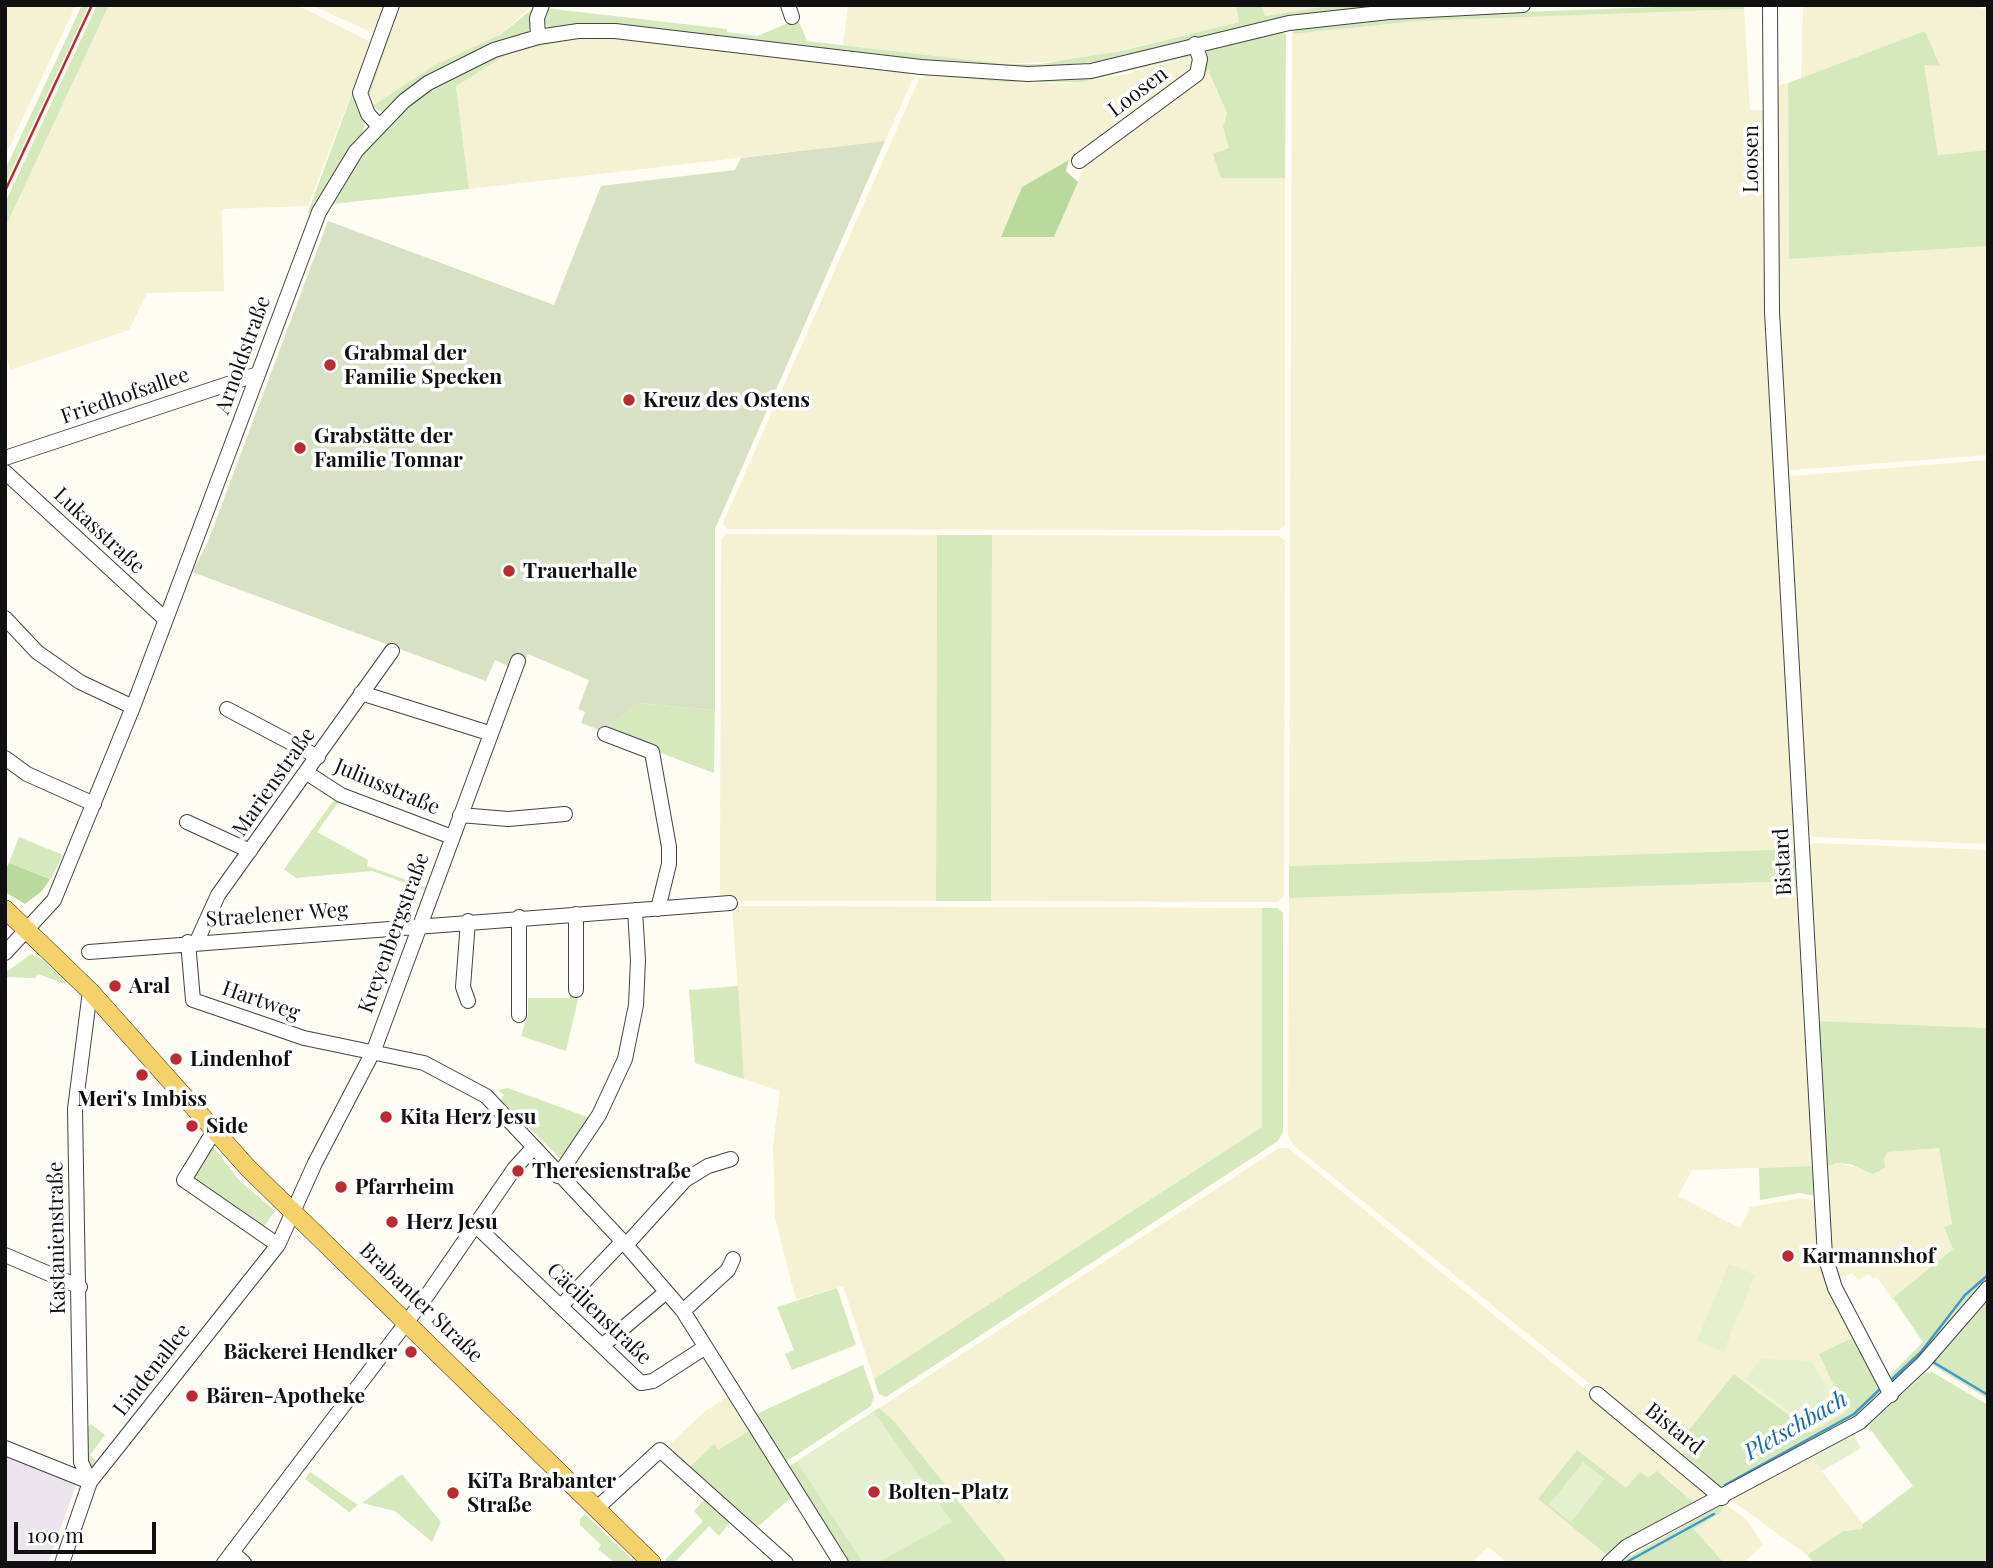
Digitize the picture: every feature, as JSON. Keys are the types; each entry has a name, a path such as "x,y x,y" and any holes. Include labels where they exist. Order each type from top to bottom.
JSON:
{"main road":[{"name":"Brabanter Straße","path":"5,909 29,929 90,991 214,1131 294,1212 652,1563"}],"street":[{"path":"378,125 368,114 360,93 392,5"},
{"path":"538,37 537,18 542,5"},
{"name":"Arnoldstraße","path":"5,953 54,900 133,707 319,212 342,171 378,125 404,101 456,66 494,50 538,37 579,31 615,31 921,67 1028,74 1091,71 1195,44 1327,18 1523,5"},
{"name":"Loosen","path":"1770,5 1772,312"},
{"name":"Loosen","path":"1079,161 1197,74 1200,59 1195,44"},
{"name":"Bistard","path":"1772,312 1825,1256 1835,1287 1891,1395"},
{"name":"Friedhofsallee","path":"5,458 258,374"},
{"name":"Lukasstraße","path":"5,472 165,619"},
{"path":"5,618 37,652 80,682 133,707"},
{"name":"Marienstraße","path":"193,942 218,895 392,651"},
{"name":"Kreyenbergstraße","path":"294,1212 314,1163 373,1051 417,926 518,661"},
{"path":"361,693 489,733"},
{"path":"227,709 318,757"},
{"path":"605,734 652,752 669,847 658,909"},
{"path":"5,758 27,774 94,804"},
{"name":"Juliusstraße","path":"307,773 341,795 452,837"},
{"path":"460,816 508,819 565,814"},
{"path":"187,822 250,852"},
{"name":"Straelener Weg","path":"89,952 519,917 730,904"},
{"path":"558,1175 599,1115 625,1059 636,995 635,910"},
{"path":"576,914 576,990"},
{"path":"519,917 519,1015"},
{"path":"468,921 463,988 468,1002"},
{"name":"Hartweg","path":"193,942 193,1000 304,1038 373,1051"},
{"name":"Kastanienstraße","path":"90,991 75,1109 81,1462 90,1482"},
{"path":"373,1051 424,1063 486,1096 624,1244 683,1311 841,1563"},
{"path":"214,1131 184,1180 278,1245"},
{"path":"244,1563 228,1557 407,1321 514,1169 534,1147"},
{"path":"561,1306 685,1180 708,1167 731,1159"},
{"name":"Lindenallee","path":"62,1563 90,1482 278,1245 294,1212"},
{"name":"Cäcilienstraße","path":"475,1225 641,1383 653,1381 704,1348"},
{"path":"5,1255 80,1287"},
{"path":"683,1311 728,1270 733,1259"},
{"path":"1609,1563 1626,1547 1860,1422 1891,1395 1988,1288"},
{"path":"603,1345 665,1293"},
{"name":"Bistard","path":"1598,1394 1722,1498"},
{"path":"5,1448 90,1482"},
{"path":"596,1509 660,1450 786,1563"}],"shaded area":[{"path":"5,5 76,5 5,156"},
{"path":"109,5 297,5 371,42 308,206 222,209 224,291 147,293 129,330 10,370 5,351 5,228"},
{"path":"311,5 384,5 374,33"},
{"path":"400,5 533,5 502,33 435,65 372,106 368,99"},
{"path":"848,5 1236,5 1239,22 1080,60 1005,64 843,45"},
{"path":"1262,5 1334,5 1265,16"},
{"path":"1803,5 1988,7 1988,150 1938,155 1923,65 1939,66 1925,31 1801,79"},
{"path":"1744,9 1750,110 1765,111 1798,849 1289,866 1292,34 1419,21"},
{"path":"620,38 910,73 913,79 885,141 469,189 456,85 509,53 576,39"},
{"path":"1192,56 1196,62 1193,69 1069,160 1022,187 1001,237 1054,237 1087,161 1208,70 1227,113 1223,127 1230,148 1221,178 1285,178 1285,525 1279,530 727,529 723,523 919,79 927,75 1004,82 1068,83 1126,74"},
{"path":"1788,83 1789,259 1988,246 1988,455 1791,470 1785,465 1777,313 1776,86"},
{"path":"1988,460 1988,844 1813,837 1807,832 1786,482 1791,476"},
{"path":"726,534 937,535 936,901 725,901 720,895 721,540"},
{"path":"992,535 1279,536 1285,541 1284,896 1278,902 991,901"},
{"path":"1813,843 1988,850 1988,1028 1817,1021 1808,848"},
{"path":"1799,881 1815,1166 1692,1170 1678,1196 1740,1228 1750,1207 1800,1198 1812,1200 1816,1205 1854,1337 1819,1354 1846,1412 1811,1432 1734,1374 1705,1414 1683,1437 1688,1463 1293,1145 1288,1135 1289,898"},
{"path":"732,906 1262,908 1262,1127 874,1379 843,1286 796,1300 775,1218 773,1145 780,1091 744,1079"},
{"path":"1279,1148 1288,1148 1685,1470 1710,1493 1709,1497 1696,1504 1668,1479 1655,1475 1626,1488 1538,1499 1607,1555 1597,1563 1508,1563 1488,1547 1471,1563 1008,1563 894,1421 879,1408"},
{"path":"1939,1148 1952,1224 1945,1227 1953,1249 1892,1299 1877,1277 1873,1279 1869,1274 1858,1280 1853,1273 1836,1278 1829,1257 1824,1168 1836,1163 1865,1169 1888,1152"},
{"path":"731,1395 752,1429 718,1450 714,1445 687,1470 665,1449 705,1411"},
{"path":"5,1454 77,1482 48,1563 5,1563"},
{"path":"1810,1456 1863,1524 1863,1529 1843,1531 1807,1555 1734,1502 1734,1497"},
{"path":"1724,1503 1746,1519 1763,1545 1743,1563 1724,1563 1694,1529 1721,1514"}],"green space":[{"path":"82,5 89,5 5,184 5,170"},
{"path":"97,5 109,5 5,228 5,203"},
{"path":"396,5 400,5 368,99 372,106 368,108 366,85"},
{"path":"537,5 531,27 526,34 383,113 372,106 435,65 501,34"},
{"path":"1236,5 1262,5 1265,16 1334,5 1378,5 1105,61 1026,69 550,29 544,23 545,8 727,29 727,32 757,36 798,19 807,41 1005,64 1041,64 1121,51 1239,22"},
{"path":"1744,5 1744,9 1419,21 1292,34 1296,26 1413,16"},
{"path":"1279,29 1286,35 1285,178 1221,178 1213,154 1229,148 1223,127 1227,113 1208,70 1206,72 1205,56 1210,45"},
{"path":"1925,31 1940,66 1924,65 1938,155 1988,150 1988,246 1789,259 1788,83"},
{"path":"565,37 620,38 576,39 509,53 456,86 469,189 332,204 332,197 380,129 433,86 508,49"},
{"path":"371,42 372,50 361,112 365,122 362,137 316,208 307,215"},
{"path":"1185,51 1192,56 1082,82 1004,82 927,75 929,71 1037,78"},
{"path":"885,141 715,529 715,710 638,703 602,731 581,723 585,712 578,709 589,680 528,654 524,663 512,659 508,666 495,660 486,681 192,572 207,544 328,221 554,305 601,186 735,170 741,158"},
{"path":"1069,160 1066,171 1078,182 1054,237 1001,237 1022,187"},
{"path":"937,535 992,535 991,901 936,901"},
{"path":"638,703 715,710 714,773 602,731"},
{"path":"336,797 340,800 317,832 368,860 367,866 426,887 425,890 372,871 296,878 284,869"},
{"path":"19,837 63,855 51,879 9,863"},
{"path":"1798,849 1799,881 1289,898 1289,866"},
{"path":"9,863 50,879 42,891 25,904 5,892 5,871"},
{"path":"1262,908 1278,908 1283,913 1283,1132 1278,1141 886,1397 879,1394 874,1379 1262,1127"},
{"path":"31,954 42,959 68,985 38,974 35,978 5,977 5,973"},
{"path":"738,986 744,1079 695,1063 689,990"},
{"path":"573,993 579,995 566,1051 521,1036 528,1014 528,998 569,998"},
{"path":"1817,1021 1988,1028 1988,1280 1971,1295 1925,1355 1891,1386 1887,1378 1923,1342 1893,1298 1953,1249 1944,1227 1952,1224 1939,1148 1888,1152 1884,1158 1885,1168 1873,1174 1850,1164 1836,1163 1824,1168"},
{"path":"508,1088 590,1118 561,1159 500,1100 504,1095 498,1090"},
{"path":"211,1144 238,1179 275,1211 261,1230 190,1178"},
{"path":"1815,1166 1816,1196 1799,1193 1760,1200 1759,1168"},
{"path":"1729,1264 1755,1275 1723,1352 1697,1341"},
{"path":"837,1288 856,1345 792,1370 785,1354 794,1350 777,1307"},
{"path":"1988,1294 1988,1399 1929,1363"},
{"path":"1854,1337 1884,1393 1860,1414 1719,1492 1688,1463 1681,1440 1734,1374 1811,1432 1846,1412 1819,1354"},
{"path":"1761,1359 1811,1361 1838,1407 1809,1426 1746,1379"},
{"path":"863,1365 874,1397 871,1406 787,1461 779,1459 752,1416"},
{"path":"1932,1372 1988,1405 1988,1563 1814,1563 1807,1555 1843,1531 1862,1529 1863,1524 1913,1486 1868,1426 1925,1373"},
{"name":"Bolten-Platz","path":"879,1408 894,1421 1008,1563 846,1563 788,1474 790,1466"},
{"name":"Bolten-Platz","path":"874,1412 952,1522 877,1563 863,1563 797,1462"},
{"path":"91,1424 105,1435 90,1455 99,1464 91,1471 86,1461 85,1428"},
{"path":"752,1429 793,1496 754,1530 687,1470 714,1444 718,1450"},
{"path":"1853,1433 1861,1448 1822,1471 1811,1456"},
{"path":"1577,1450 1626,1488 1640,1472 1648,1478 1657,1471 1696,1504 1607,1555 1538,1499"},
{"path":"1583,1462 1605,1479 1571,1522 1549,1505"},
{"path":"310,1472 358,1505 349,1512 305,1479"},
{"path":"402,1474 441,1522 432,1542 395,1511 362,1503"},
{"path":"707,1497 732,1520 719,1536 709,1526 674,1563 667,1563 665,1560 703,1521 694,1511"},
{"path":"1724,1503 1721,1513 1694,1529 1724,1563 1618,1563"},
{"path":"585,1514 636,1563 615,1563 598,1549 601,1545 580,1525 580,1519"}],"waterway":[{"name":"Pletschbach","path":"1890,1381 1921,1352 1965,1295 1988,1275"},
{"path":"1935,1360 1933,1362 1988,1395"},
{"name":"Pletschbach","path":"1725,1485 1854,1414 1879,1390"},
{"name":"Pletschbach","path":"1625,1563 1714,1514"}],"railway":[{"path":"5,191 92,5"}],"place":[{"name":"Grabmal der Familie Specken","path":"330,365"},
{"name":"Kreuz des Ostens","path":"629,400"},
{"name":"Grabstätte der Familie Tonnar","path":"300,448"},
{"name":"Trauerhalle","path":"509,571"},
{"name":"Aral","path":"115,986"},
{"name":"Lindenhof","path":"176,1059"},
{"name":"Meri's Imbiss","path":"142,1075"},
{"name":"Kita Herz Jesu","path":"386,1117"},
{"name":"Side","path":"192,1126"},
{"name":"Theresienstraße","path":"518,1171"},
{"name":"Pfarrheim","path":"341,1187"},
{"name":"Herz Jesu","path":"392,1222"},
{"name":"Karmannshof","path":"1788,1256"},
{"name":"Bäckerei Hendker","path":"411,1352"},
{"name":"Bären-Apotheke","path":"192,1396"},
{"name":"Bolten-Platz","path":"874,1492"},
{"name":"KiTa Brabanter Straße","path":"453,1493"}]}
